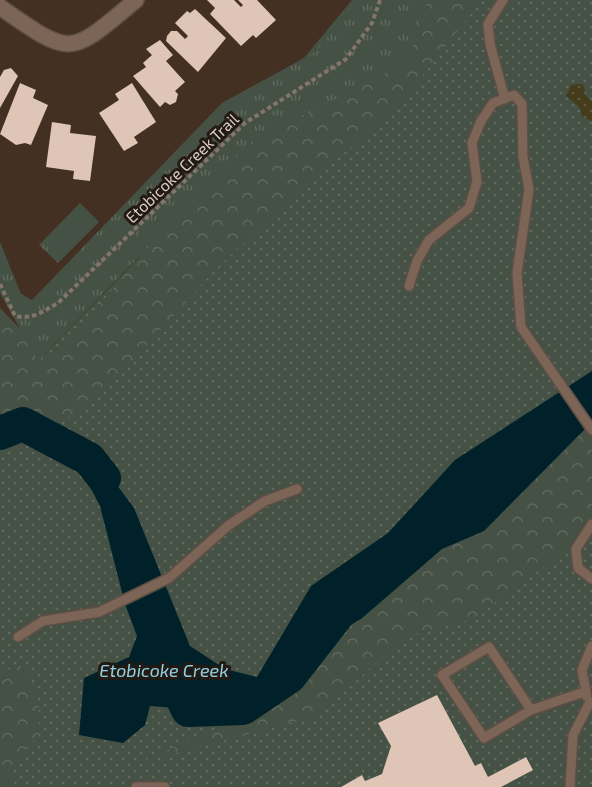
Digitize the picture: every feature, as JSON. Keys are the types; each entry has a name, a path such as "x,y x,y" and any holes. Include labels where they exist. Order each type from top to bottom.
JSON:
{"street":[{"path":"0,7 40,35 70,46 90,39 136,0"}],"lane":[{"path":"503,0 488,24 490,44 505,99"},
{"path":"409,286 417,261 429,240 469,208 477,182 471,143 493,103 514,95 522,104 523,157 530,189 517,273 521,327 592,430"},
{"path":"18,637 43,621 99,612 170,578 229,525 265,501 297,489"},
{"path":"592,524 576,549 578,568 592,579"},
{"path":"570,787 573,735 591,703 584,692 582,670 592,646"},
{"path":"531,710 489,647 442,675 484,738 531,710 584,692"},
{"path":"136,787 165,787"}],"path":[{"name":"Etobicoke Creek Trail","path":"0,284 15,316 25,318 34,316 58,303 245,123 346,59 372,23 380,0"}],"green space":[{"path":"352,0 479,0 471,14 399,106 285,204 213,272 138,355 73,415 0,457 0,308 52,362"},
{"path":"359,0 428,0 407,62 249,143 38,361 0,293 0,242 21,294 32,300 222,103 315,52"},
{"path":"428,0 592,0 592,787 0,787 0,346 38,361 168,228"},
{"path":"80,203 99,222 58,263 39,245"},
{"path":"78,208 94,224 59,259 43,242"},
{"path":"592,422 592,532 471,620 406,636 317,716 141,762 281,699 361,619 442,549 484,531"},
{"path":"20,666 36,689 39,706 39,735 24,751 13,772 15,787 0,787 0,672"}],"sand":[{"path":"583,84 586,96 592,101 592,121 582,117 579,107 566,96 571,85"}],"water":[{"name":"Etobicoke Creek","path":"592,371 592,422 484,531 442,549 361,619 308,649 251,702 217,711 150,706 145,725 123,743 79,735 84,678 129,657 137,636 125,604 100,506 65,439 108,473 134,508 190,646 225,669 257,677 311,586 388,533 455,460"}],"building":[{"path":"207,0 234,0 241,7 243,5 238,0 257,0 276,20 256,38 253,35 241,46 210,14 215,8"},
{"path":"195,9 226,38 198,72 166,41 171,31 177,31 185,39 188,36 175,23 187,11 190,13"},
{"path":"160,40 173,55 166,61 185,82 175,91 178,94 176,102 170,105 165,102 160,107 133,76 146,67 143,63 152,55 146,49"},
{"path":"11,68 18,76 0,108 0,77 4,70"},
{"path":"20,83 36,90 33,98 48,105 31,145 25,143 16,145 0,134"},
{"path":"132,83 156,122 134,137 138,143 124,151 99,113 119,100 115,94"},
{"path":"52,122 71,125 70,133 96,136 90,181 73,179 74,171 46,167"},
{"path":"437,695 475,766 481,763 488,777 526,757 533,770 501,787 341,787 362,775 365,781 382,774 391,746 378,723"}],"waterway":[{"name":"Etobicoke Creek","path":"0,433 23,424 89,459 104,478"},
{"name":"Etobicoke Creek","path":"167,665 188,710 243,708 289,677 342,609"}]}
